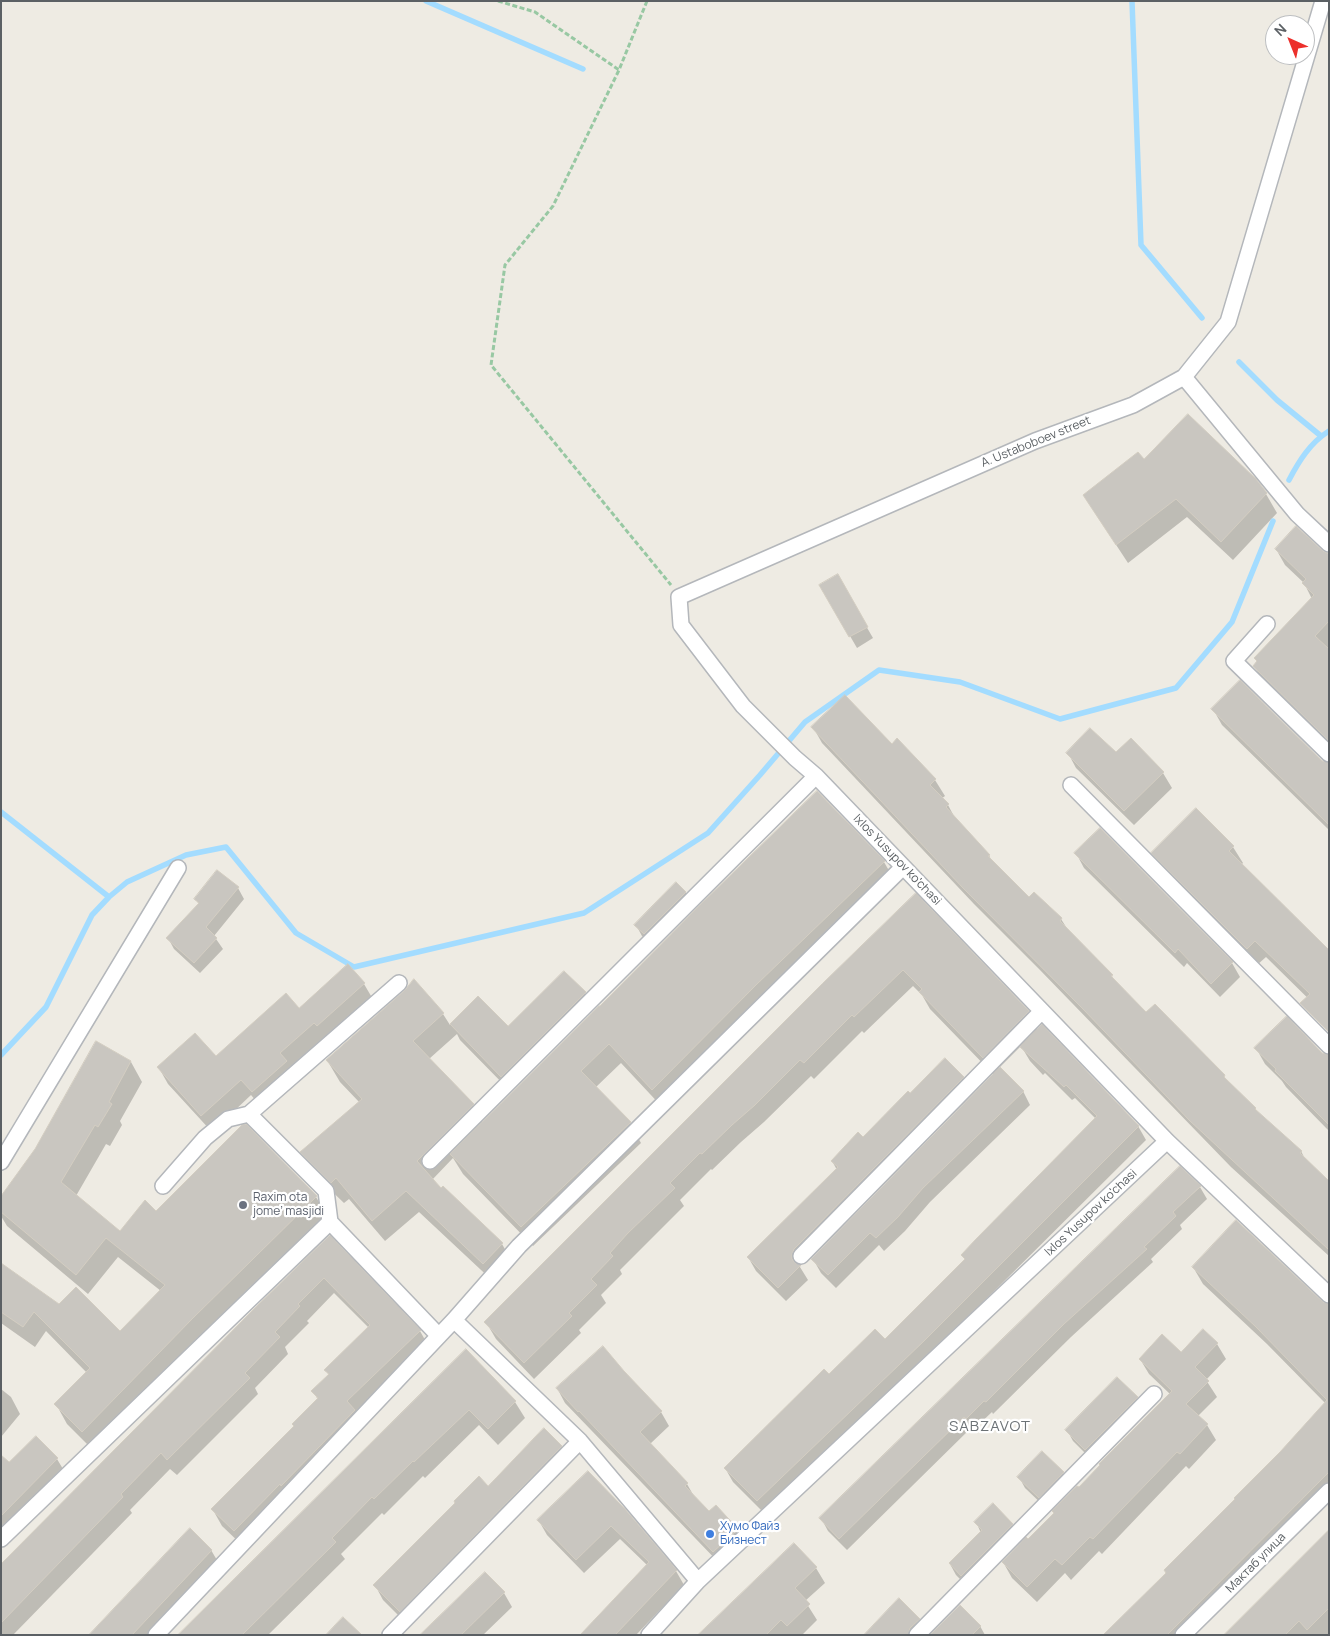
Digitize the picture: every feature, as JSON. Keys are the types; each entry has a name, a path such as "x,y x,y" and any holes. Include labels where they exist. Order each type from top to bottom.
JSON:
{"street":[{"name":"A. Ustaboboev street","path":"679,597 1035,441 1133,405 1184,377 1228,322 1323,1"},
{"path":"1184,377 1298,514 1329,544"},
{"name":"Ixlos Yusupov ko'chasi","path":"649,1635 698,1581 1167,1140 816,776 794,758 743,706 681,625 679,597"},
{"path":"1267,624 1234,661 1329,754"},
{"path":"430,1161 816,776"},
{"path":"1071,785 1329,1046"},
{"path":"156,1635 454,1320 519,1246 903,867"},
{"path":"1,1162 178,868"},
{"path":"163,1186 205,1138 228,1119 249,1114 399,983"},
{"path":"801,1256 1042,1011"},
{"path":"249,1114 326,1191 330,1222 439,1336"},
{"path":"1167,1140 1329,1295"},
{"path":"1,1539 330,1222"},
{"path":"454,1320 580,1441 698,1581"},
{"path":"917,1635 1154,1394"},
{"path":"390,1635 580,1441"},
{"name":"Мактаб улица","path":"1184,1635 1329,1491"}],"path":[{"path":"498,1 535,12 619,70"},
{"path":"647,1 619,70 553,206 505,265 490,365 663,574 679,597"}],"building":[{"path":"1188,414 1256,479 1267,493 1221,542 1176,499 1116,545 1083,495 1138,452 1144,459"},
{"path":"1296,526 1323,551 1329,554 1329,621 1315,636 1329,649 1329,741 1253,666 1257,661 1254,658 1314,595 1302,583 1306,579 1275,549"},
{"path":"838,574 868,627 849,637 819,585"},
{"path":"1240,680 1322,761 1329,763 1329,825 1211,709"},
{"path":"845,695 892,744 897,738 936,779 930,785 949,804 946,807 990,855 988,856 1029,897 1034,892 1062,918 1060,921 1146,1012 1155,1004 1225,1075 1224,1077 1255,1109 1302,1151 1300,1153 1329,1181 1329,1250 1190,1121 1083,1009 963,888 811,727"},
{"path":"1090,728 1116,752 1131,738 1164,772 1124,811 1066,753"},
{"path":"817,791 885,861 756,985 652,1090 609,1044 581,1071 631,1122 521,1227 450,1154"},
{"path":"1196,808 1234,846 1229,851 1329,950 1329,1032 1300,1003 1310,994 1255,941 1247,949 1151,853"},
{"path":"1100,828 1233,962 1211,984 1178,949 1175,953 1074,853"},
{"path":"217,870 239,887 206,927 217,938 194,963 166,938 199,903 194,899"},
{"path":"676,882 686,892 644,934 634,925"},
{"path":"916,893 1029,1011 983,1058 919,992 922,989 903,970 854,1017 852,1015 804,1063 800,1060 755,1105 702,1154 700,1153 670,1183 675,1188 610,1253 613,1256 591,1279 597,1285 569,1313 572,1316 524,1363 484,1322 822,984"},
{"path":"348,964 365,983 317,1026 314,1023 280,1053 287,1061 252,1092 241,1080 201,1116 157,1067 195,1033 216,1056 286,993 299,1008"},
{"path":"564,971 586,992 501,1077 450,1024 478,996 508,1026"},
{"path":"414,979 444,1013 413,1041 474,1104 417,1161 441,1188 443,1186 503,1243 483,1264 406,1191 372,1221 336,1178 331,1183 300,1152 362,1099 326,1060 405,990"},
{"path":"1287,1016 1322,1053 1329,1055 1329,1125 1254,1048"},
{"path":"1042,1024 1139,1126 925,1340 757,1501 724,1468 824,1369 829,1374 875,1329 885,1339 965,1259 961,1255 976,1239 1097,1116 1066,1085 1064,1087 1020,1047"},
{"path":"96,1041 131,1061 109,1102 112,1104 98,1127 95,1125 61,1182 120,1231 145,1200 156,1211 242,1125 246,1124 317,1196 192,1319 82,1432 54,1404 90,1368 34,1312 23,1327 1,1312 1,1263 59,1304 76,1287 120,1331 165,1285 106,1238 76,1275 1,1212 1,1196 35,1149"},
{"path":"945,1058 964,1077 794,1249 792,1259 795,1263 801,1265 778,1288 747,1257 838,1167 831,1161 858,1132 863,1137 908,1091 910,1093"},
{"path":"1000,1067 1024,1091 923,1188 898,1217 876,1238 870,1233 828,1275 811,1259"},
{"path":"1180,1166 1201,1186 1173,1212 1176,1216 1144,1247 1147,1249 1064,1324 986,1402 984,1401 966,1419 964,1417 839,1539 819,1518"},
{"path":"1236,1220 1323,1302 1329,1304 1329,1472 1167,1635 1103,1635 1166,1573 1164,1570 1235,1499 1327,1400 1256,1327 1192,1267"},
{"path":"330,1235 421,1330 347,1401 355,1410 234,1531 211,1509 294,1426 292,1424 318,1398 311,1391 329,1374 324,1370 370,1325 324,1278 298,1304 300,1306 275,1332 280,1337 245,1373 250,1378 167,1460 161,1453 121,1494 123,1497 1,1623 1,1564"},
{"path":"1203,1329 1218,1343 1195,1367 1209,1381 1186,1404 1208,1424 1180,1454 1177,1452 1093,1539 1090,1537 1062,1565 1055,1559 1027,1587 1002,1562 1026,1537 1028,1539 1054,1513 1052,1511 1077,1486 1079,1487 1099,1464 1172,1391 1139,1359 1162,1334 1181,1352"},
{"path":"603,1346 662,1411 640,1432 688,1483 685,1486 709,1511 716,1505 738,1529 713,1552 556,1388"},
{"path":"466,1349 516,1401 488,1429 469,1410 374,1499 372,1497 332,1538 336,1542 242,1635 178,1635"},
{"path":"1117,1377 1138,1397 1085,1450 1065,1430"},
{"path":"544,1428 562,1446 400,1612 373,1585 455,1503 454,1501 479,1476 488,1486"},
{"path":"36,1436 58,1458 1,1516 1,1455 9,1462"},
{"path":"1042,1451 1064,1472 1039,1498 1017,1477"},
{"path":"588,1471 625,1509 677,1570 615,1635 580,1635 649,1562 611,1526 576,1560 537,1520"},
{"path":"993,1503 1013,1524 961,1576 949,1563 982,1530 974,1522"},
{"path":"190,1528 212,1550 132,1635 89,1635"},
{"path":"1329,1530 1329,1608 1307,1630 1299,1621 1285,1635 1224,1635"},
{"path":"794,1543 817,1567 795,1588 810,1604 787,1626 781,1620 766,1635 698,1635"},
{"path":"485,1572 505,1592 461,1635 420,1635"},
{"path":"899,1598 920,1619 910,1628 908,1635 864,1635"},
{"path":"960,1605 981,1626 972,1635 930,1635"},
{"path":"343,1617 362,1635 326,1635"}],"waterway":[{"path":"426,1 583,69"},
{"path":"1132,1 1141,245 1202,318"},
{"path":"1239,362 1277,400 1321,436"},
{"path":"1289,480 1306,453 1316,441 1329,431"},
{"path":"1,1055 46,1007 92,915 127,882 186,855 226,847 296,933 354,967 584,913 708,833 805,722 879,670 960,682 1060,719 1176,688 1232,622 1273,521"},
{"path":"1,812 109,897"}],"place":[{"name":"Raxim ota jome’ masjidi","path":"243,1205"},
{"name":"Хумо Файз Бизнест","path":"710,1534"}],"district":[{"name":"SABZAVOT","path":"990,1427"}]}
